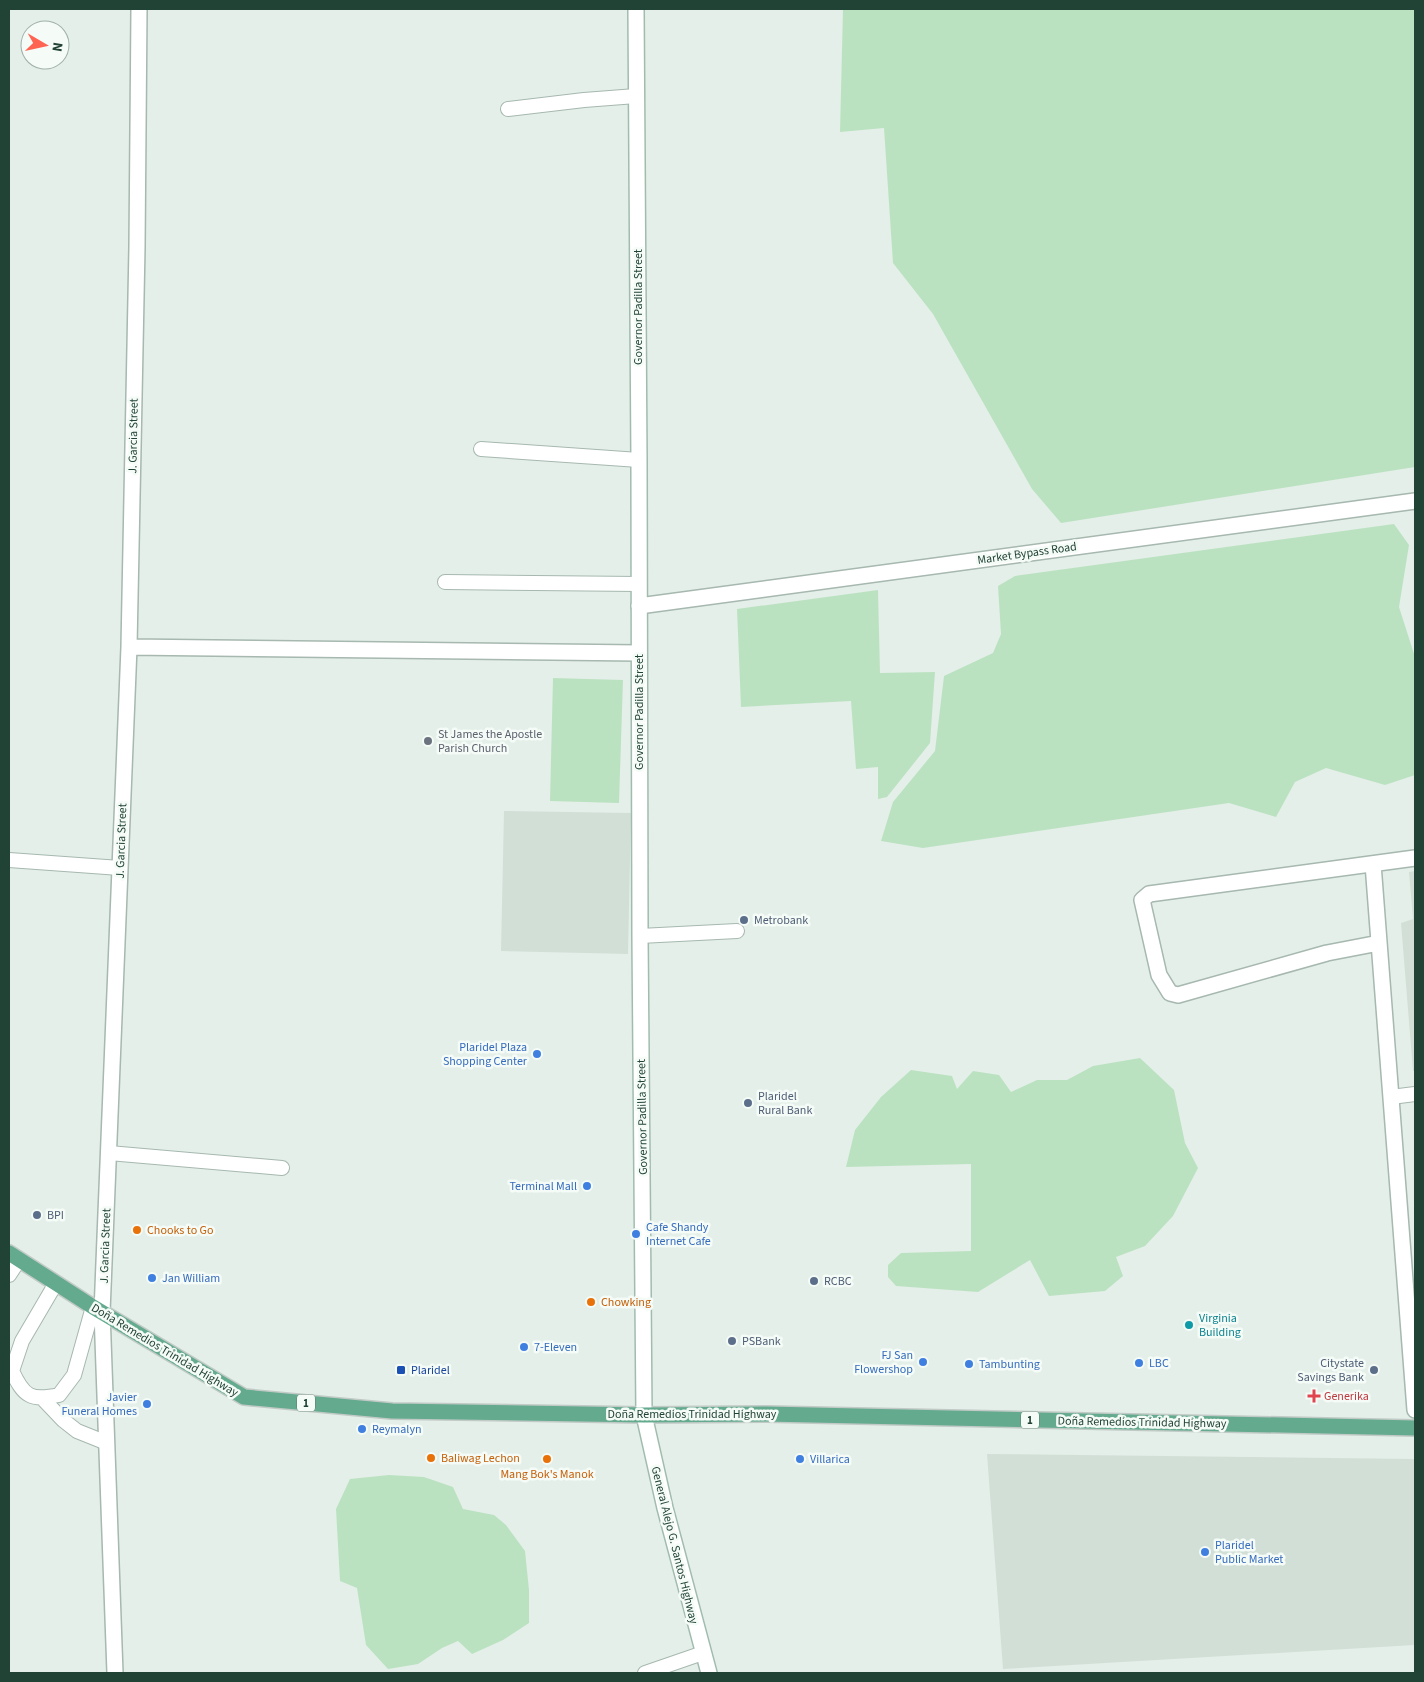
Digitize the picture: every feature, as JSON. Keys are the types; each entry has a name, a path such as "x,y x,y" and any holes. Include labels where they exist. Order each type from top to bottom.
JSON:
{"main road":[{"name":"Doña Remedios Trinidad Highway","path":"14,1257 98,1310 244,1397 392,1411 644,1415 767,1414 1415,1428"}],"street":[{"name":"J. Garcia Street","path":"115,1673 107,1443 98,1310 109,1153 129,647 137,257 139,9"},
{"name":"Governor Padilla Street","path":"636,9 644,1415"},
{"name":"Market Bypass Road","path":"640,606 1415,501"},
{"path":"129,647 639,653"},
{"path":"1379,943 1327,953 1178,995 1170,993 1159,975 1142,900 1149,894 1415,858"},
{"path":"1373,864 1415,1410"},
{"name":"General Alejo G. Santos Highway","path":"644,1415 665,1508 709,1673"}],"lane":[{"path":"508,109 636,96"},
{"path":"481,449 639,460"},
{"path":"445,582 639,584"},
{"path":"9,860 120,868"},
{"path":"640,936 737,931"},
{"path":"1391,1097 1415,1094"},
{"path":"109,1153 282,1168"},
{"path":"9,1274 14,1257"},
{"path":"56,1283 22,1341 12,1371 20,1388 32,1397 43,1398 60,1395 74,1375 98,1310"},
{"path":"43,1398 63,1420 77,1431 107,1443"},
{"path":"645,1673 703,1653"}],"shaded area":[{"path":"504,811 631,813 628,954 501,951"},
{"path":"1415,871 1415,1071 1413,1071 1401,923 1413,919 1409,872"},
{"name":"Plaridel Public Market","path":"987,1454 1415,1459 1415,1645 1003,1669"}],"green space":[{"path":"843,9 1415,9 1415,467 1061,523 1032,489 933,314 893,263 884,128 840,132"},
{"path":"1394,524 1409,545 1399,607 1415,657 1415,775 1385,785 1326,768 1295,782 1276,817 1229,803 923,848 881,841 893,802 935,751 944,676 993,653 1001,634 998,586 1015,576"},
{"path":"878,590 880,673 935,672 930,743 887,797 878,799 878,767 856,769 851,701 741,707 737,609"},
{"path":"553,678 623,680 619,803 550,801"},
{"path":"1140,1058 1174,1090 1185,1143 1198,1168 1173,1216 1145,1246 1116,1257 1123,1276 1105,1291 1049,1296 1030,1260 978,1292 896,1286 888,1277 888,1265 901,1253 971,1251 971,1164 846,1167 855,1130 881,1097 911,1070 952,1076 957,1089 973,1071 999,1075 1011,1092 1037,1080 1067,1080 1093,1066"},
{"path":"389,1475 424,1477 453,1487 463,1509 494,1515 506,1525 525,1551 529,1590 529,1623 503,1640 472,1654 458,1641 442,1648 418,1664 388,1669 366,1645 357,1588 340,1581 336,1509 350,1479"}],"place":[{"name":"St James the Apostle Parish Church","path":"428,741"},
{"name":"Metrobank","path":"744,920"},
{"name":"Plaridel Plaza Shopping Center","path":"537,1054"},
{"name":"Plaridel Rural Bank","path":"748,1103"},
{"name":"Terminal Mall","path":"587,1186"},
{"name":"BPI","path":"37,1215"},
{"name":"Chooks to Go","path":"137,1230"},
{"name":"Cafe Shandy Internet Cafe","path":"636,1234"},
{"name":"Jan William","path":"152,1278"},
{"name":"RCBC","path":"814,1281"},
{"name":"Chowking","path":"591,1302"},
{"name":"Virginia Building","path":"1189,1325"},
{"name":"PSBank","path":"732,1341"},
{"name":"7-Eleven","path":"524,1347"},
{"name":"FJ San Flowershop","path":"923,1362"},
{"name":"LBC","path":"1139,1363"},
{"name":"Tambunting","path":"969,1364"},
{"name":"Plaridel","path":"401,1370"},
{"name":"Citystate Savings Bank","path":"1374,1370"},
{"name":"Generika","path":"1314,1396"},
{"name":"Javier Funeral Homes","path":"147,1404"},
{"name":"Reymalyn","path":"362,1429"},
{"name":"Baliwag Lechon","path":"431,1458"},
{"name":"Mang Bok's Manok","path":"547,1459"},
{"name":"Villarica","path":"800,1459"},
{"name":"Plaridel Public Market","path":"1205,1552"}]}
